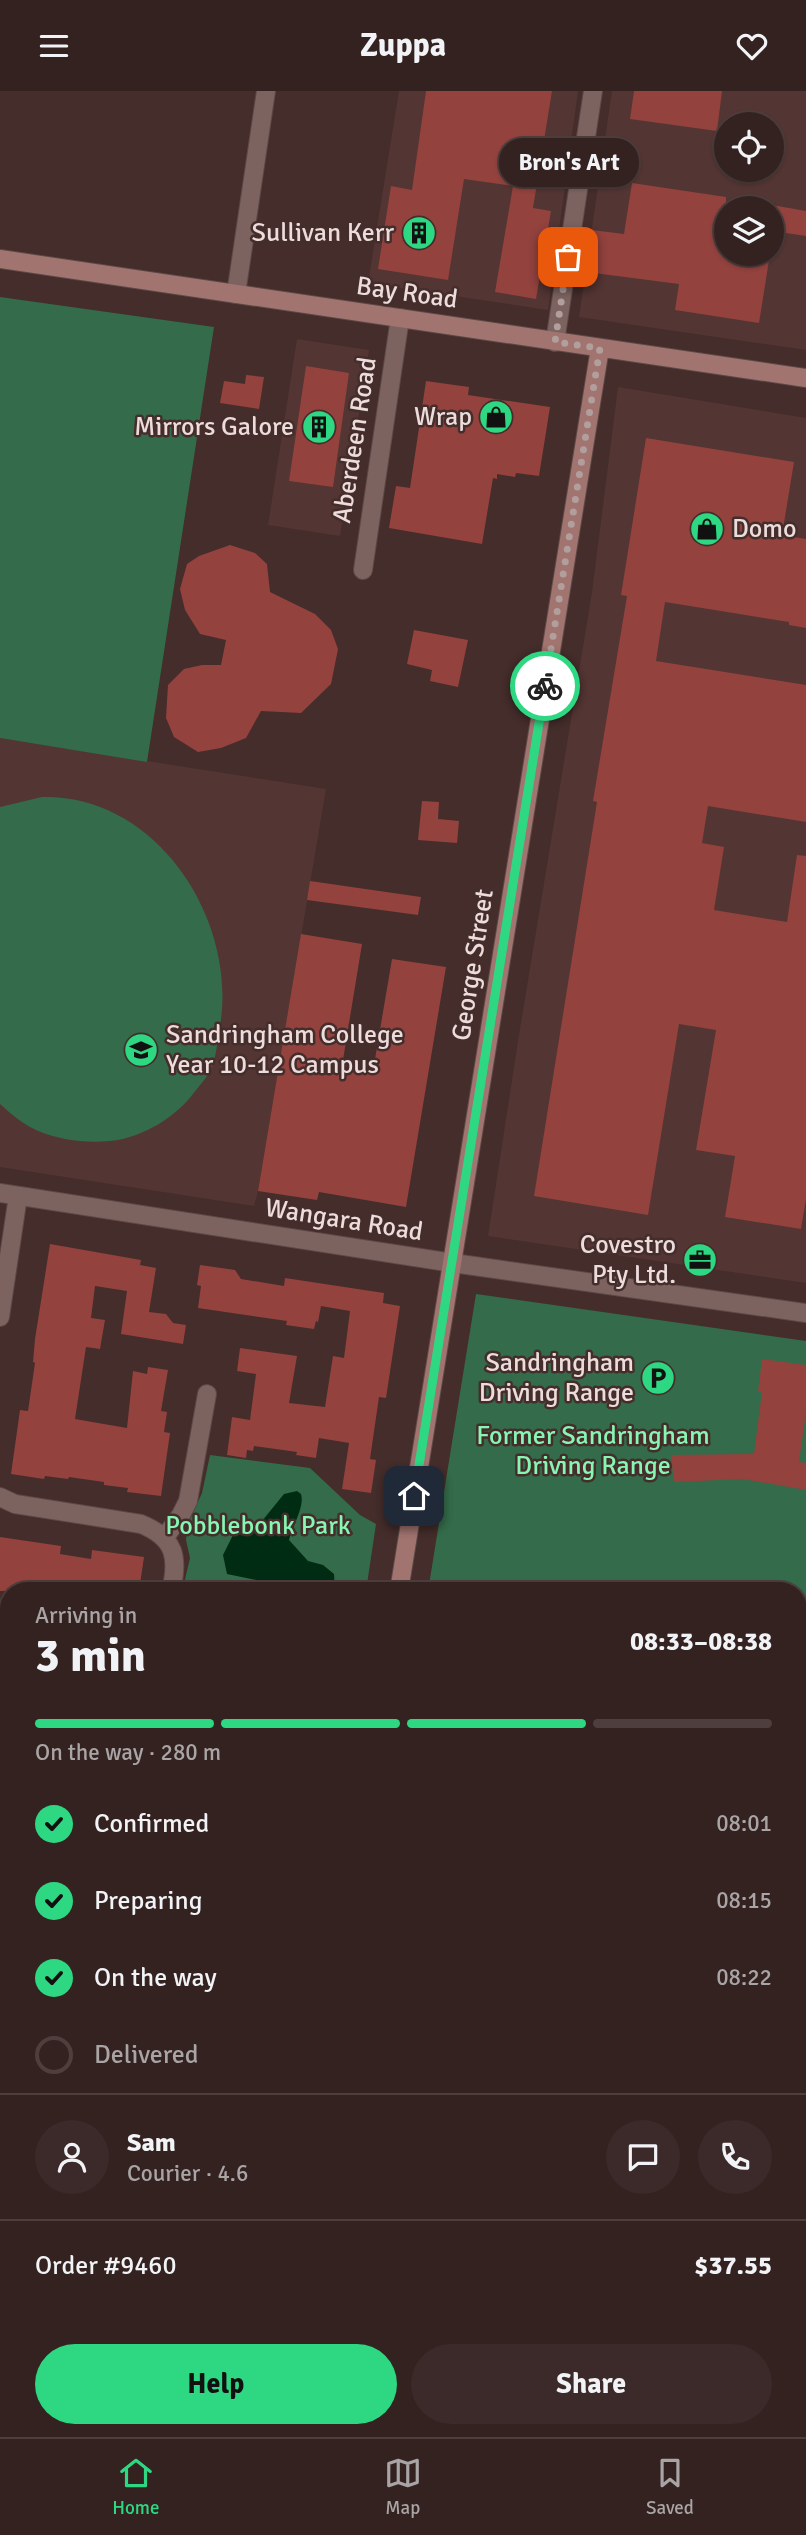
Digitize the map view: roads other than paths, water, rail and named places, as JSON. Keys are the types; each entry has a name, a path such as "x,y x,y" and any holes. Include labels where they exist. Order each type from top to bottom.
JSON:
{"street":[{"path":"236,294 266,91"},
{"path":"555,342 593,91"},
{"name":"Bay Road","path":"0,259 806,378"},
{"name":"Aberdeen Road","path":"363,570 400,318"},
{"name":"George Street","path":"400,1582 600,348"},
{"name":"Wangara Road","path":"0,1193 453,1263 806,1313"},
{"path":"0,1317 18,1196"},
{"path":"164,1537 188,1501 207,1394"},
{"path":"0,1497 15,1504 141,1524 164,1537 175,1558 173,1582"}],"place":[{"name":"Sullivan Kerr","path":"419,233"},
{"name":"Bron's Art","path":"568,257"},
{"name":"Wrap","path":"496,417"},
{"name":"Mirrors Galore","path":"319,427"},
{"name":"Domo","path":"707,529"},
{"name":"Sandringham College Year 10-12 Campus","path":"141,1050"},
{"name":"Covestro Pty Ltd.","path":"700,1260"},
{"name":"Sandringham Driving Range","path":"658,1378"}],"park label":[{"name":"Former Sandringham Driving Range","path":"593,1450"},
{"name":"Pobblebonk Park","path":"258,1526"}]}
